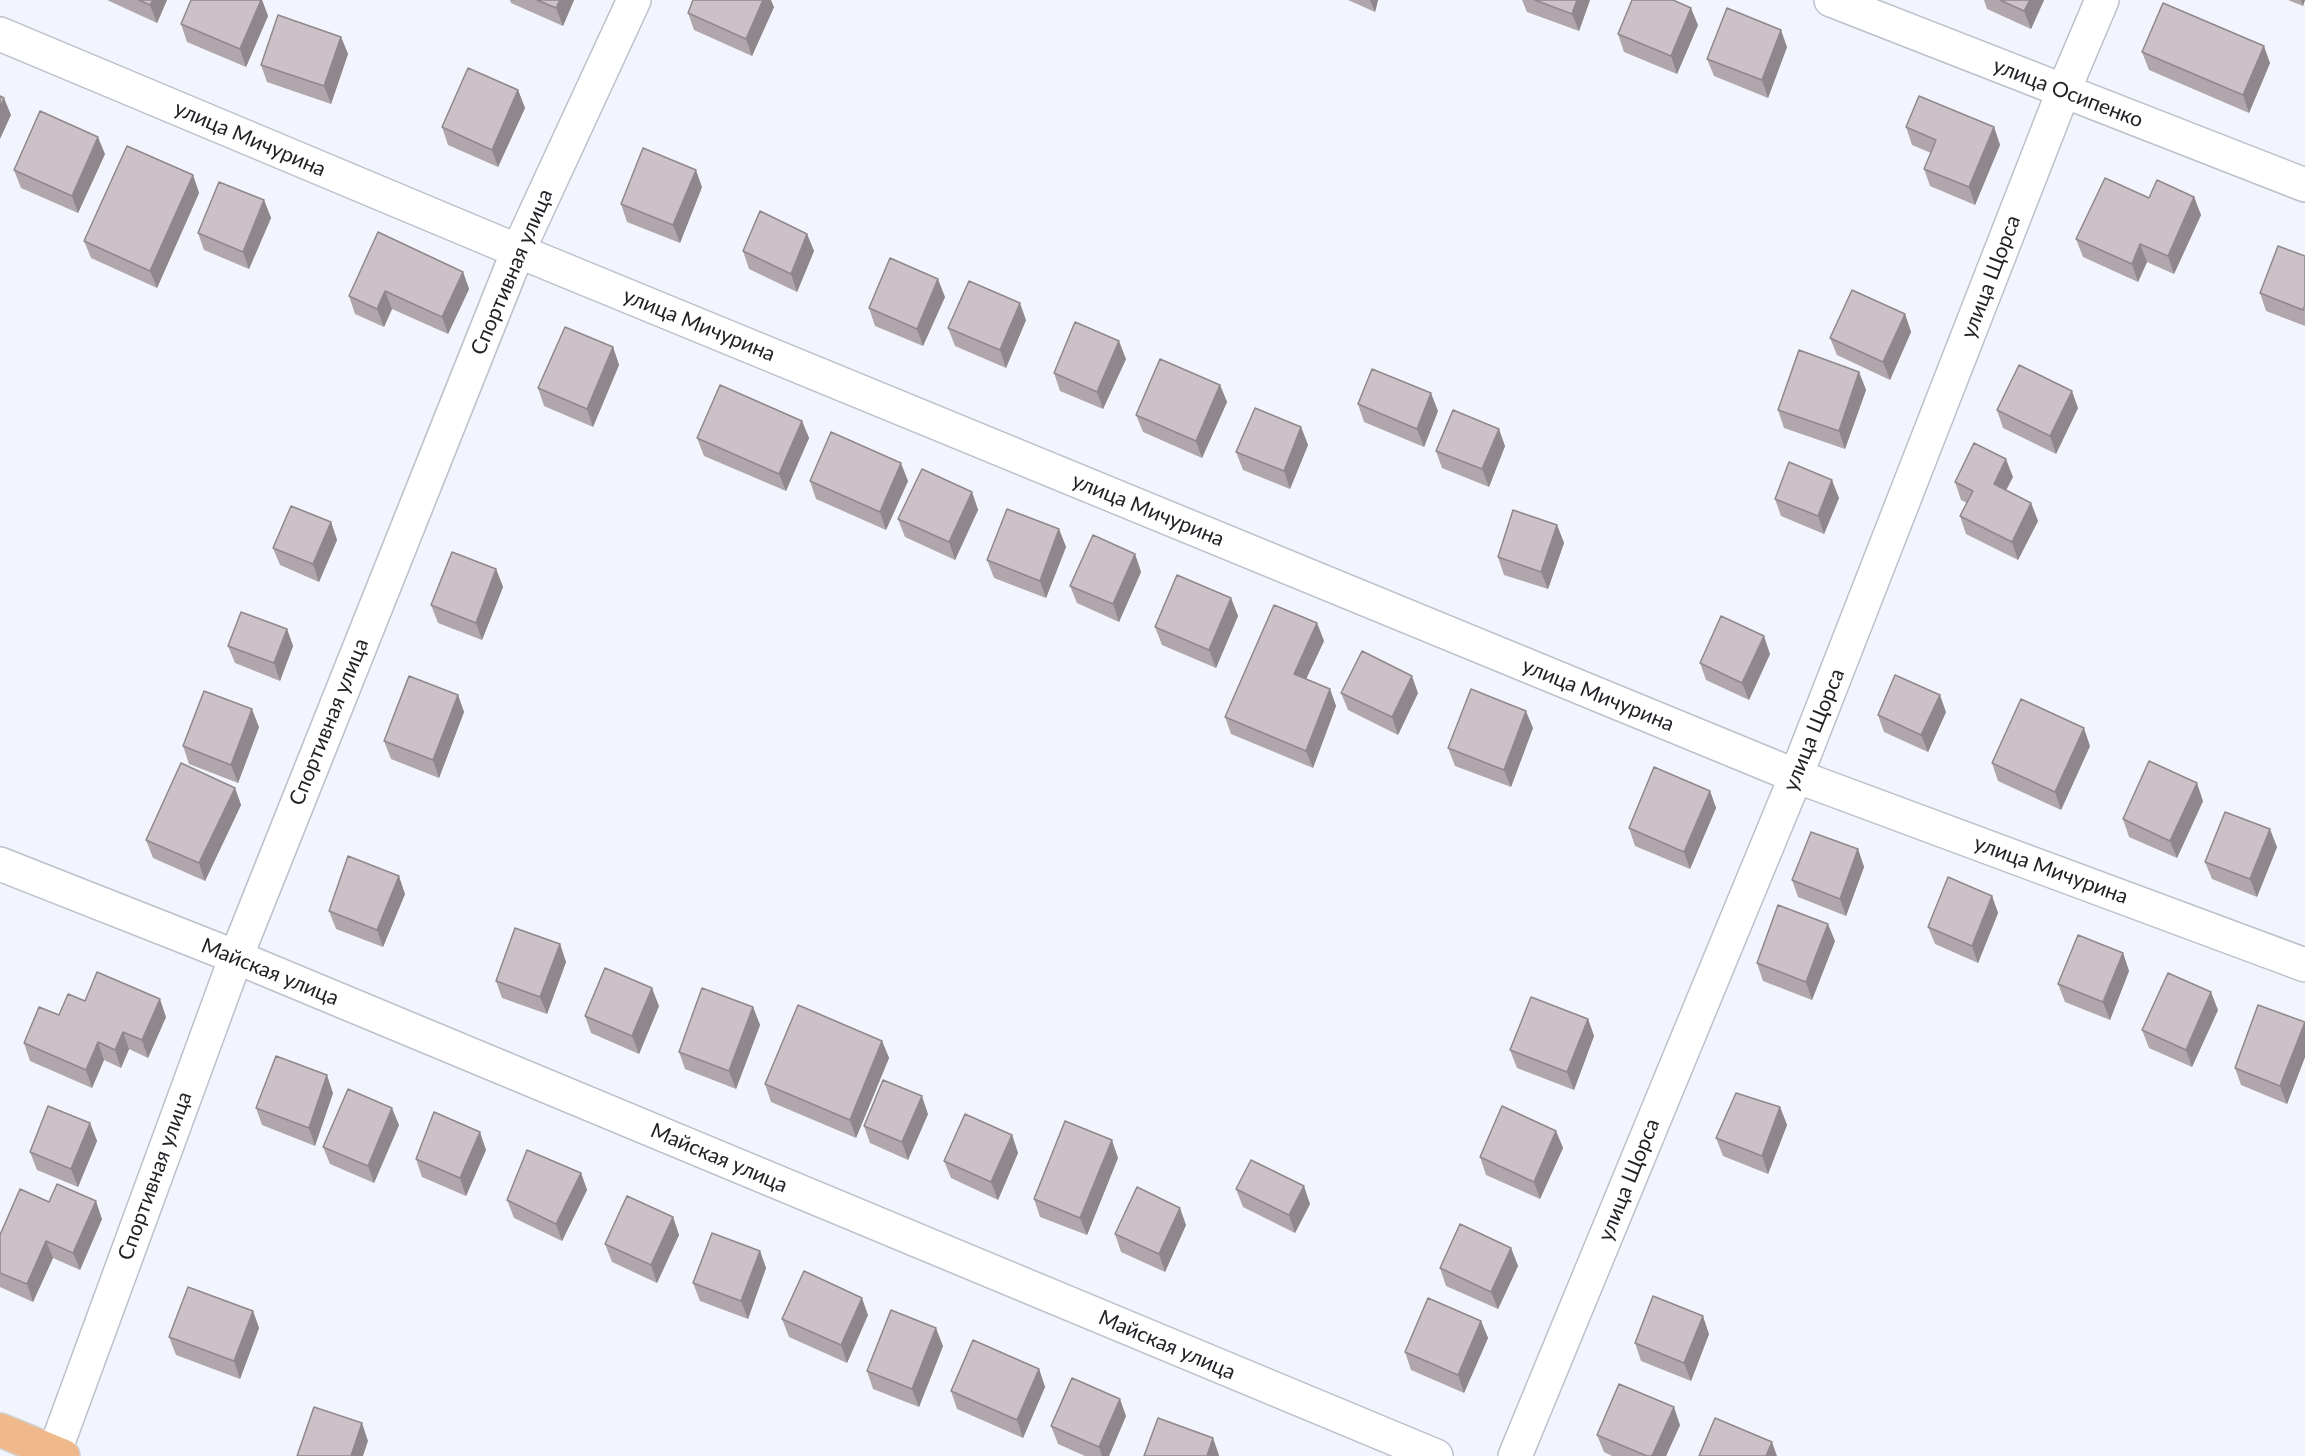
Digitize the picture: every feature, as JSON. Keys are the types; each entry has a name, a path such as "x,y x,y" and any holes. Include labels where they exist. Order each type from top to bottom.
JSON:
{"main road":[{"path":"0,1430 56,1455"}],"street":[{"name":"Спортивная улица","path":"56,1455 236,957 518,251 634,0"},
{"name":"улица Осипенко","path":"1831,0 2305,185"},
{"name":"улица Щорса","path":"1515,1456 1796,776 2063,92 2102,0"},
{"name":"улица Мичурина","path":"0,34 518,251 1796,776 2305,965"},
{"name":"Майская улица","path":"0,864 236,957 1436,1456"}],"building":[{"path":"139,0 153,0 150,5"},
{"path":"191,0 261,0 240,49 181,24"},
{"path":"537,0 560,0 556,8"},
{"path":"693,0 763,0 746,39 688,13"},
{"path":"1535,0 1577,0 1572,14"},
{"path":"1632,0 1673,0 1691,8 1671,56 1618,34"},
{"path":"2000,0 2030,0 2024,11"},
{"path":"2163,3 2264,46 2243,95 2142,52"},
{"path":"1727,8 1781,30 1762,80 1707,59"},
{"path":"278,15 341,37 324,86 261,65"},
{"path":"468,68 518,90 492,150 442,127"},
{"path":"1919,96 1994,127 1969,187 1924,169 1936,140 1906,127"},
{"path":"40,111 98,137 72,196 14,170"},
{"path":"127,146 193,175 150,271 84,241"},
{"path":"643,148 696,170 673,225 621,204"},
{"path":"2105,178 2149,198 2157,180 2194,197 2168,256 2140,244 2132,264 2076,239"},
{"path":"219,182 264,200 243,252 198,233"},
{"path":"760,211 807,234 791,274 743,251"},
{"path":"378,232 463,272 442,317 385,291 377,309 349,296"},
{"path":"2278,246 2305,256 2305,305 2303,310 2260,293"},
{"path":"890,258 938,279 917,329 869,308"},
{"path":"969,281 1020,303 1000,350 948,328"},
{"path":"1852,290 1905,314 1883,362 1830,338"},
{"path":"1075,322 1119,341 1097,392 1054,373"},
{"path":"565,327 613,347 587,409 538,388"},
{"path":"1799,350 1859,372 1839,431 1778,410"},
{"path":"1160,359 1220,385 1196,441 1136,415"},
{"path":"2019,365 2072,391 2050,436 1997,410"},
{"path":"1372,369 1431,393 1417,429 1358,404"},
{"path":"720,385 802,421 779,474 697,438"},
{"path":"1255,408 1301,427 1284,471 1236,452"},
{"path":"1453,410 1499,429 1482,469 1436,451"},
{"path":"831,432 901,463 880,512 810,481"},
{"path":"1974,443 2006,459 1994,484 2031,503 2012,542 1960,516 1973,491 1955,482"},
{"path":"1789,462 1832,480 1818,516 1775,499"},
{"path":"922,469 972,492 949,542 898,519"},
{"path":"291,506 331,522 313,564 273,548"},
{"path":"1007,509 1059,529 1040,581 987,560"},
{"path":"1513,510 1557,525 1541,572 1498,557"},
{"path":"1093,535 1135,554 1113,604 1070,586"},
{"path":"452,552 496,569 476,623 431,605"},
{"path":"1177,575 1231,598 1209,650 1155,627"},
{"path":"1274,605 1317,623 1294,674 1330,689 1306,751 1225,717"},
{"path":"241,612 287,629 274,663 228,646"},
{"path":"1721,616 1764,636 1742,683 1700,663"},
{"path":"1362,651 1412,676 1392,717 1341,693"},
{"path":"1895,675 1940,695 1921,735 1878,715"},
{"path":"409,676 458,695 433,760 384,741"},
{"path":"1471,689 1526,711 1504,770 1448,748"},
{"path":"204,691 252,709 231,765 183,746"},
{"path":"2021,699 2084,728 2055,792 1992,763"},
{"path":"2149,761 2197,783 2170,841 2123,819"},
{"path":"181,763 235,788 199,863 146,840"},
{"path":"1654,767 1710,791 1684,852 1629,828"},
{"path":"2225,812 2270,829 2250,879 2205,862"},
{"path":"1811,832 1858,849 1840,899 1792,880"},
{"path":"348,856 399,876 377,930 329,911"},
{"path":"1948,877 1992,896 1972,946 1928,927"},
{"path":"1778,905 1828,924 1806,982 1757,963"},
{"path":"515,928 560,944 540,997 496,981"},
{"path":"2078,935 2123,953 2103,1002 2058,984"},
{"path":"605,968 652,988 632,1036 585,1016"},
{"path":"97,972 160,999 142,1040 123,1032 115,1050 98,1042 86,1070 24,1043 39,1007 59,1015 68,994 85,1001"},
{"path":"2168,973 2211,992 2186,1050 2142,1030"},
{"path":"702,988 753,1007 729,1071 679,1052"},
{"path":"1531,997 1588,1019 1567,1072 1510,1050"},
{"path":"798,1005 882,1041 850,1120 765,1084"},
{"path":"2258,1005 2305,1022 2280,1086 2235,1068"},
{"path":"276,1056 327,1075 309,1128 256,1108"},
{"path":"883,1080 922,1096 902,1142 864,1126"},
{"path":"348,1089 392,1108 368,1166 323,1147"},
{"path":"1736,1093 1780,1107 1762,1156 1716,1138"},
{"path":"48,1106 90,1123 71,1169 30,1152"},
{"path":"1502,1106 1556,1131 1534,1182 1480,1157"},
{"path":"434,1112 480,1132 460,1178 416,1159"},
{"path":"965,1114 1012,1135 991,1182 944,1161"},
{"path":"1065,1121 1112,1140 1080,1218 1034,1199"},
{"path":"527,1150 581,1173 556,1224 507,1200"},
{"path":"1251,1160 1304,1186 1289,1215 1236,1189"},
{"path":"57,1184 96,1201 73,1253 46,1241 27,1284 0,1273 0,1235 20,1189 49,1202"},
{"path":"1137,1187 1180,1208 1159,1254 1115,1234"},
{"path":"627,1196 673,1217 651,1265 605,1244"},
{"path":"1460,1224 1511,1248 1491,1292 1440,1268"},
{"path":"712,1233 760,1251 741,1301 693,1283"},
{"path":"804,1271 862,1298 841,1345 782,1319"},
{"path":"188,1287 253,1311 234,1361 169,1337"},
{"path":"1653,1296 1703,1316 1684,1363 1635,1343"},
{"path":"1428,1298 1481,1321 1458,1375 1405,1352"},
{"path":"891,1310 936,1328 912,1389 867,1371"},
{"path":"973,1340 1039,1369 1017,1420 951,1391"},
{"path":"1072,1378 1120,1399 1099,1447 1051,1426"},
{"path":"1619,1384 1674,1407 1652,1456 1597,1435"},
{"path":"314,1407 362,1423 351,1456 297,1456"},
{"path":"1158,1418 1213,1438 1207,1456 1144,1456"},
{"path":"1715,1418 1772,1442 1766,1456 1699,1456"}]}
